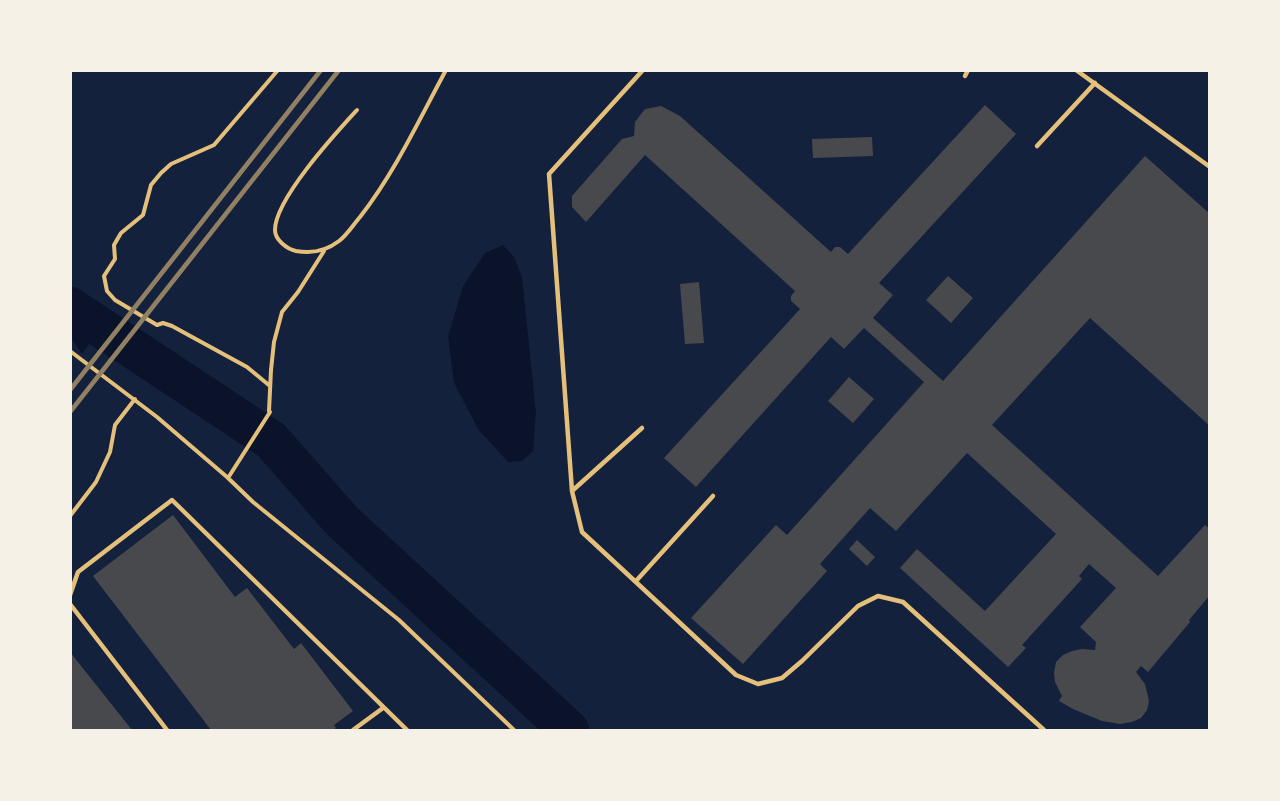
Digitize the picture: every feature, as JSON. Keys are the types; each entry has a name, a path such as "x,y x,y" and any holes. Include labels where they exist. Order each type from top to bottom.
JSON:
{"lane":[{"path":"643,70 549,174 572,491 582,532 736,675 758,684 782,678 858,606 878,596 903,602 1044,730"},
{"path":"1076,70 1209,167"},
{"path":"1037,146 1095,83"},
{"path":"572,491 642,428"},
{"path":"636,581 712,496"},
{"path":"70,595 78,572 172,500 407,730"},
{"path":"70,604 167,730"},
{"path":"353,730 382,708"}],"path":[{"path":"270,386 247,367 172,326 164,323 157,325 115,300 107,291 104,276 115,259 114,245 121,233 143,215 151,185 161,173 171,164 214,145 278,70"},
{"path":"229,479 269,411 274,342 282,312 298,292 324,251 341,240 368,207 398,159 446,70"},
{"path":"324,251 306,253 291,250 281,243 275,232 278,215 296,184 323,147 357,110"},
{"path":"70,351 135,399 253,502 399,620 514,730"},
{"path":"70,516 96,482 110,452 115,425 135,399"}],"water":[{"path":"503,245 514,257 522,277 536,413 533,451 522,461 508,462 478,429 454,383 448,336 463,286 485,253"},
{"path":"71,289 109,316 82,354 71,338"}],"building":[{"path":"985,105 1016,134 879,283 893,295 873,318 943,381 1145,156 1210,214 1210,426 1090,318 992,425 1158,576 1205,525 1210,529 1210,595 1148,672 1141,666 1136,672 1145,684 1149,701 1147,710 1141,718 1132,722 1120,724 1102,721 1059,701 1062,696 1055,682 1056,662 1063,655 1072,651 1095,650 1096,642 1080,627 1116,588 1089,564 1079,576 1082,579 1022,645 1026,648 1008,667 900,568 917,549 985,611 1056,534 967,453 896,531 870,508 820,564 827,571 743,664 691,618 776,525 787,535 924,382 864,328 844,349 831,337 696,487 664,458 800,309 791,301 791,296 795,291 645,155 586,222 572,207 572,196 622,139 634,136 635,122 645,109 661,106 680,116 831,252 835,247 840,247 848,254"},
{"path":"872,137 873,156 813,158 812,139"},
{"path":"948,276 973,298 951,323 926,300"},
{"path":"699,282 704,343 685,344 680,284"},
{"path":"849,377 874,399 853,423 828,401"},
{"path":"173,515 235,597 247,588 294,649 301,643 353,711 334,725 336,728 332,730 211,730 93,576"},
{"path":"857,540 875,557 867,566 849,549"},
{"path":"70,652 132,730 70,730"}],"waterway":[{"path":"70,307 271,440 342,521 569,730"}],"railway":[{"path":"70,390 321,70"},
{"path":"70,412 339,70"}]}
